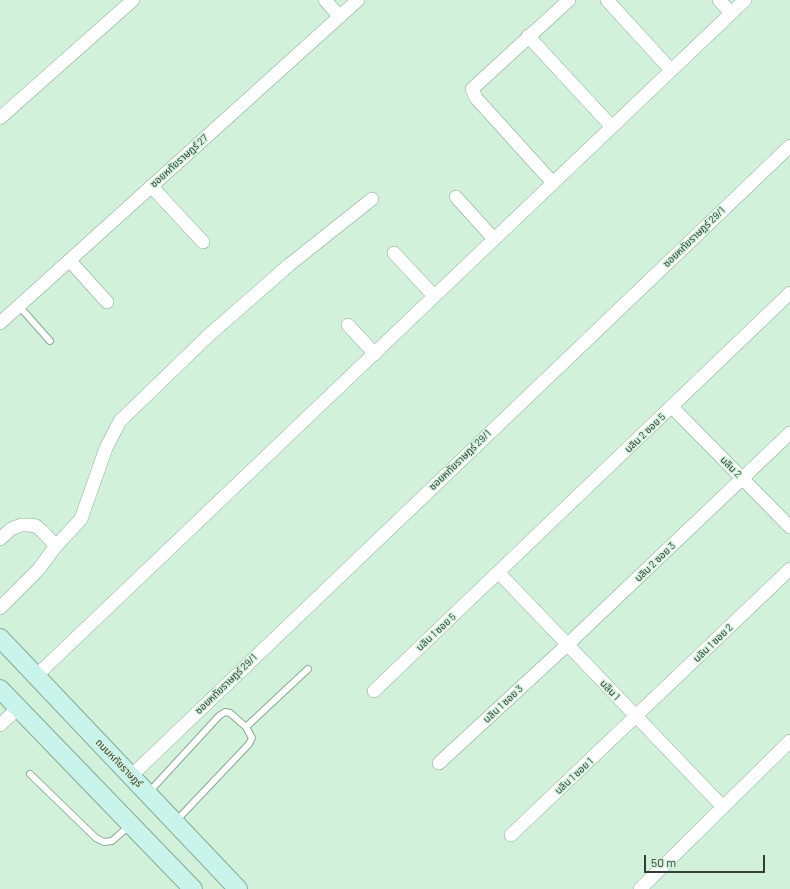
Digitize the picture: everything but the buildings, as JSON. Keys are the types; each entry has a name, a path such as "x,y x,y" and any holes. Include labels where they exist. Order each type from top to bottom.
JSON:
{"main road":[{"name":"ถนนหทัยราษฎร์","path":"0,638 238,889"},
{"path":"0,689 193,889"}],"street":[{"path":"0,118 133,0"},
{"path":"325,0 340,17"},
{"name":"ซอยหทัยราษฎร์ 27","path":"0,323 358,0"},
{"path":"553,183 473,93 474,86 569,0"},
{"path":"607,0 671,70"},
{"path":"719,0 731,13"},
{"path":"36,676 745,0"},
{"path":"528,36 612,127"},
{"name":"ซอยหทัยราษฎร์ 29/1","path":"131,776 790,146"},
{"path":"151,186 203,242"},
{"path":"456,197 494,239"},
{"path":"0,608 38,570 56,546 81,519 106,448 120,421 209,335 289,265 372,200"},
{"path":"394,253 434,296"},
{"path":"70,261 107,302"},
{"name":"นลิน 2 ซอย 5","path":"499,573 790,293"},
{"path":"348,325 374,354"},
{"name":"นลิน 2","path":"672,407 790,527"},
{"name":"นลิน 2 ซอย 3","path":"567,646 790,433"},
{"path":"0,539 11,529 29,524 39,529 56,546"},
{"name":"นลิน 1 ซอย 2","path":"636,717 790,569"},
{"name":"นลิน 1","path":"499,573 567,646 723,807"},
{"name":"นลิน 1 ซอย 5","path":"374,691 499,573"},
{"name":"นลิน 1 ซอย 3","path":"440,764 567,646"},
{"path":"0,725 18,708"},
{"name":"นลิน 1 ซอย 1","path":"511,835 636,717"},
{"path":"640,889 790,741"}],"lane":[{"path":"19,306 50,341"},
{"path":"246,727 308,669"},
{"path":"147,794 219,716 225,712 230,713 246,727 252,738 249,744 174,822"},
{"path":"30,774 96,838 104,842 112,842 130,825"}]}
